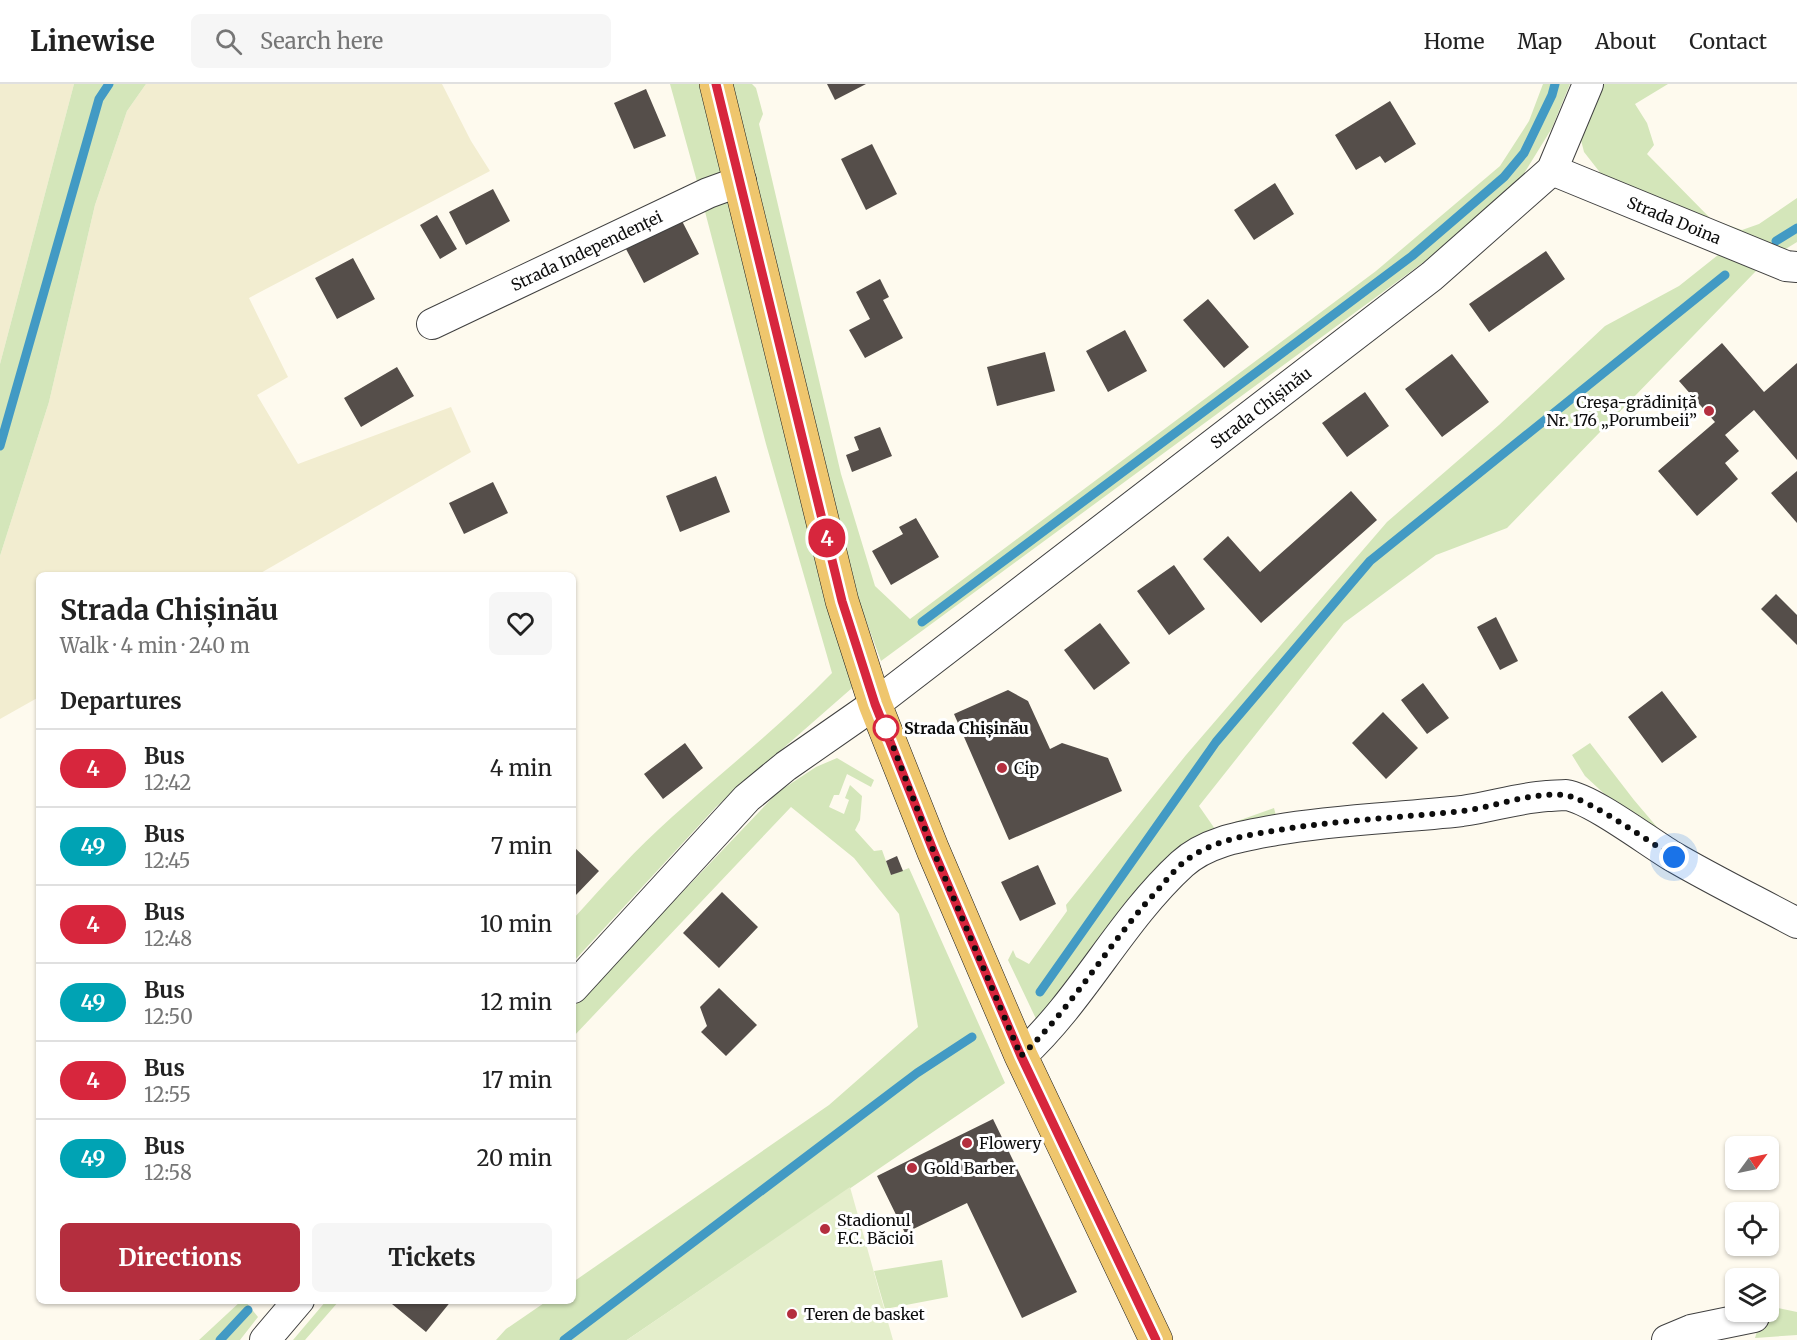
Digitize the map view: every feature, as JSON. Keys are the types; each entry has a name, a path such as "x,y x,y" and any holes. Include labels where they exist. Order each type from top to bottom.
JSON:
{"main road":[{"path":"716,84 842,601 875,704 933,850 1021,1056 1156,1340"}],"street":[{"name":"Strada Chișinău","path":"576,985 747,798 786,766 875,704 1432,276 1552,170 1588,84"},
{"name":"Strada Doina","path":"1552,170 1786,266 1797,267"},
{"name":"Strada Independenței","path":"432,324 708,193 741,181"},
{"path":"1021,1056 1060,1016 1137,913 1183,863 1219,843 1304,825 1463,810 1528,798 1566,795 1592,806 1674,857 1797,923"},
{"path":"265,1340 296,1304"},
{"path":"1667,1340 1691,1330 1730,1322"}],"shaded area":[{"path":"0,84 74,84 0,364"},
{"path":"146,84 442,84 471,141 490,171 249,298 288,377 257,395 298,464 451,407 471,452 262,572 36,572 36,699 0,719 0,556 49,402 95,205 127,111"}],"green space":[{"path":"74,84 146,84 127,111 95,205 49,402 0,556 0,364"},
{"path":"670,84 701,84 723,174 698,185"},
{"path":"727,84 752,84 756,88 763,114 759,124 841,474 875,586 910,619 1376,271 1500,166 1529,121 1543,84 1570,84 1552,128 1523,175 1432,256 881,661 849,575"},
{"path":"1601,84 1668,84 1635,104 1647,123 1654,145 1647,154 1711,219 1742,230 1759,224 1797,198 1797,242 1784,250 1602,175 1584,152 1580,136"},
{"path":"728,196 852,688 716,807 576,959 576,916 659,829 774,728 832,673 766,444 703,204"},
{"path":"1721,250 1756,271 1507,528 1436,555 1344,623 1199,806 1215,829 1274,808 1276,816 1210,839 1038,1023 1008,960 1013,950 1016,957 1029,964 1067,911 1066,905 1186,755 1387,522 1499,425 1605,326 1679,286 1718,255"},
{"path":"1590,743 1668,840 1625,813 1585,776 1572,755"},
{"path":"837,758 874,780 871,787 847,774 839,795 834,795 829,807 844,814 849,800 845,798 850,785 862,796 860,820 855,830 874,851 882,850 891,875 909,868 1005,1083 627,1340 496,1340 506,1329 543,1304 576,1304 576,1280 829,1105 918,1027 899,914 854,858 791,807 576,1034 576,1005 587,992 778,792 816,767"},
{"name":"Stadionul F.C. Băcioi","path":"850,1187 893,1340 627,1340"},
{"path":"942,1260 948,1297 885,1309 874,1271"},
{"path":"238,1304 247,1304 258,1317 240,1340 199,1340"},
{"path":"323,1304 336,1304 305,1340 293,1340"},
{"path":"1779,1308 1797,1312 1797,1335 1755,1338 1760,1322 1779,1322"}],"building":[{"path":"827,84 866,84 835,100"},
{"path":"646,89 666,136 634,149 614,103"},
{"path":"1390,101 1416,144 1385,163 1380,156 1356,170 1335,135"},
{"path":"872,144 897,194 866,210 841,159"},
{"path":"1275,183 1294,214 1254,240 1234,210"},
{"path":"493,189 510,221 466,245 449,212"},
{"path":"437,215 457,249 440,259 420,225"},
{"path":"682,221 699,254 644,283 626,249"},
{"path":"1546,251 1565,279 1489,332 1469,304"},
{"path":"353,258 375,299 337,319 315,278"},
{"path":"880,279 889,297 883,300 903,338 865,358 849,330 870,319 856,292"},
{"path":"1208,299 1249,347 1224,368 1183,320"},
{"path":"1125,330 1147,371 1108,392 1086,351"},
{"path":"1722,343 1764,392 1797,363 1797,460 1754,410 1725,435 1739,451 1725,463 1738,479 1697,516 1658,471 1715,422 1679,381"},
{"path":"1045,352 1055,391 997,406 987,367"},
{"path":"1452,354 1489,402 1442,437 1405,389"},
{"path":"397,367 414,396 361,427 344,398"},
{"path":"1365,392 1389,426 1347,457 1322,423"},
{"path":"880,427 892,456 852,472 846,455 859,450 854,437"},
{"path":"1797,471 1797,523 1771,493"},
{"path":"716,476 730,512 680,532 666,496"},
{"path":"493,482 508,513 464,534 449,503"},
{"path":"1351,491 1377,520 1261,623 1203,559 1228,536 1260,572"},
{"path":"916,518 939,557 891,585 872,551 903,534 899,527"},
{"path":"1174,565 1205,609 1169,635 1137,591"},
{"path":"1776,594 1797,615 1797,645 1761,609"},
{"path":"1496,617 1518,661 1500,670 1477,627"},
{"path":"1100,623 1130,663 1094,690 1064,650"},
{"path":"1423,683 1449,718 1427,734 1401,700"},
{"path":"1008,690 1028,701 1050,749 1062,743 1108,758 1122,791 1009,840 954,714"},
{"path":"1662,691 1697,737 1662,763 1628,717"},
{"path":"1383,712 1418,748 1386,779 1352,743"},
{"path":"685,743 703,768 663,799 644,774"},
{"path":"576,849 599,871 576,895"},
{"path":"897,856 903,871 891,875 886,861"},
{"path":"1038,865 1056,904 1020,921 1001,882"},
{"path":"722,892 758,927 719,968 683,933"},
{"path":"719,988 757,1025 726,1056 701,1032 707,1026 700,1007"},
{"path":"993,1119 1077,1292 1022,1318 967,1203 905,1233 877,1176"},
{"path":"392,1304 449,1304 426,1332"}],"waterway":[{"path":"0,446 99,99 109,84"},
{"path":"922,622 1412,256 1504,177 1524,153 1555,84"},
{"path":"1776,241 1797,228"},
{"path":"1040,992 1216,742 1370,561 1725,275"},
{"path":"564,1340 917,1073 972,1037"},
{"path":"220,1340 248,1310"}],"bus line":[{"name":"4","path":"716,84 842,601 875,704 933,850 1021,1056 1156,1340"}],"place":[{"name":"Creşa-grădiniţă Nr. 176 „Porumbeii”","path":"1709,411"},
{"name":"Strada Chișinău","path":"886,728"},
{"name":"Cip","path":"1002,768"},
{"name":"Flowery","path":"967,1143"},
{"name":"Gold Barber","path":"912,1168"},
{"name":"Stadionul F.C. Băcioi","path":"825,1229"},
{"name":"Teren de basket","path":"792,1314"}],"route":[{"path":"886,728 933,850 1021,1056 1060,1016 1137,913 1183,863 1219,843 1304,825 1463,810 1528,798 1566,795 1592,806 1674,857"}]}
